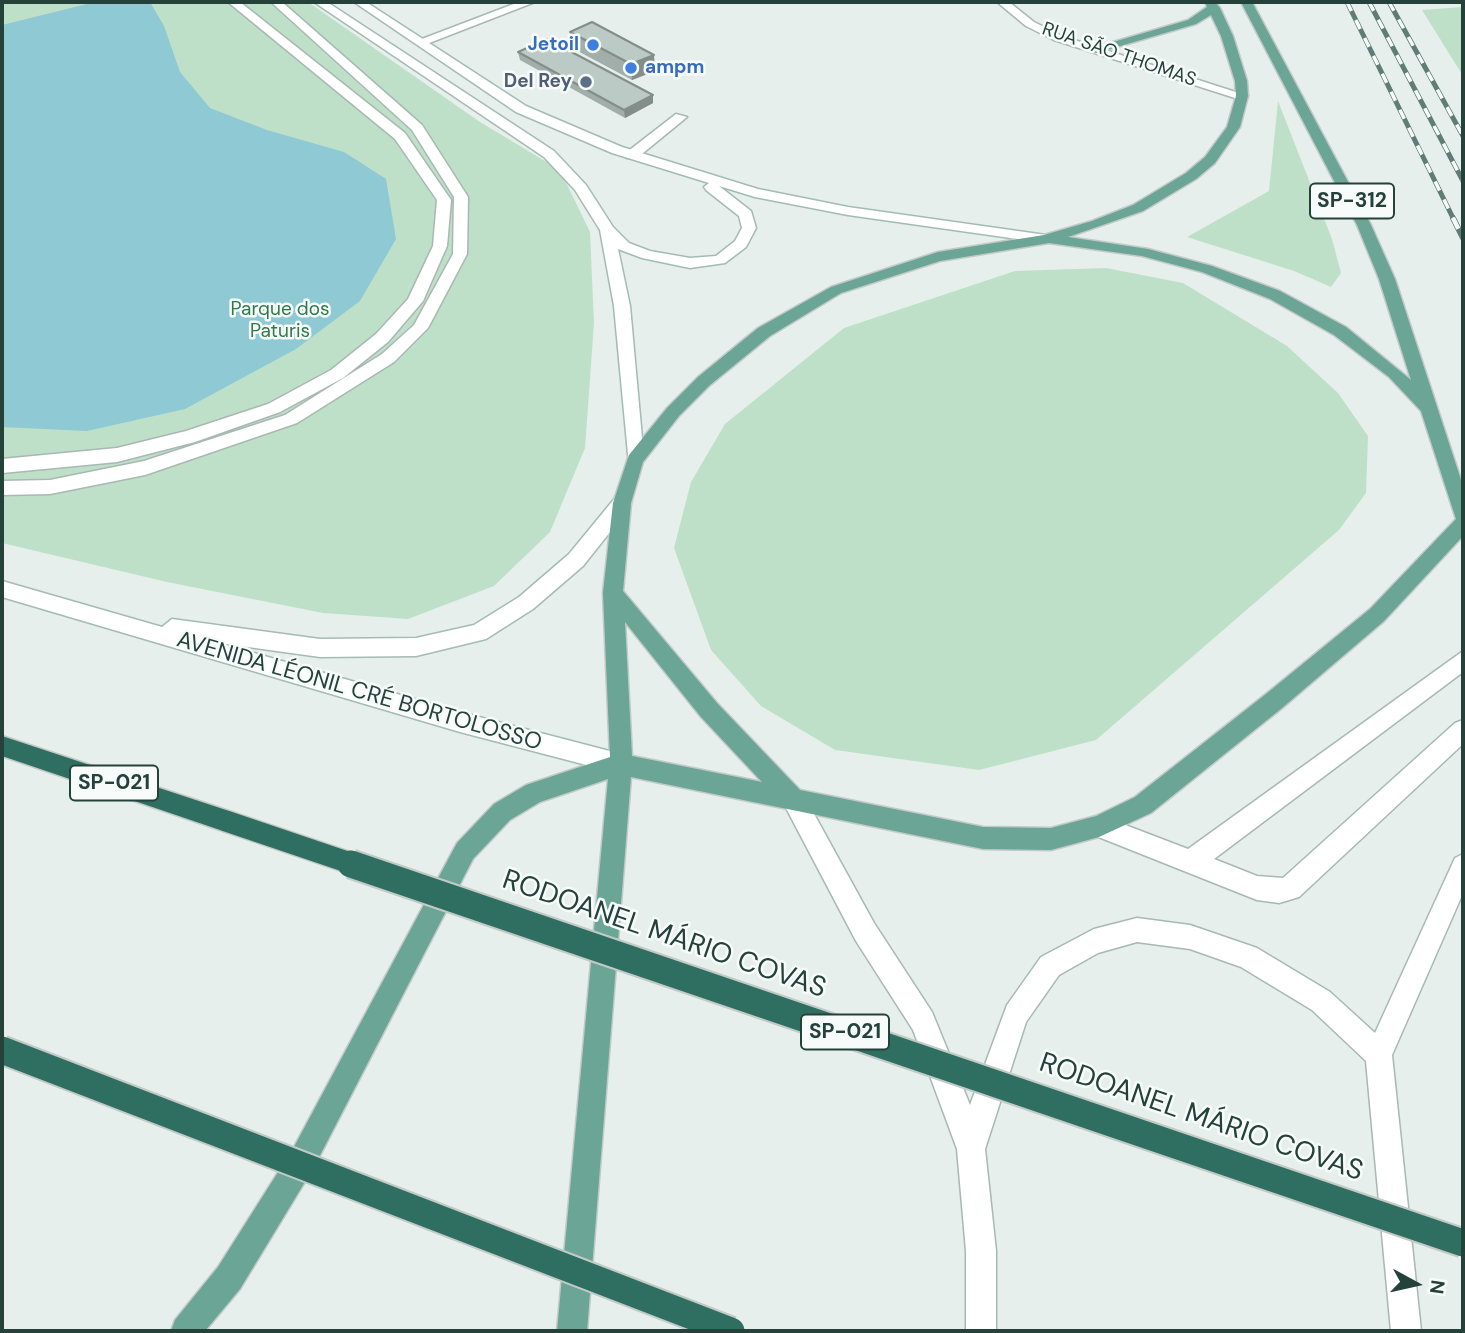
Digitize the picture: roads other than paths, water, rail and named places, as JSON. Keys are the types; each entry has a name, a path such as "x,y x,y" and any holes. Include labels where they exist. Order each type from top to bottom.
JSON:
{"highway":[{"name":"RODOANEL MÁRIO COVAS","path":"2,746 1463,1243"},
{"path":"2,1050 731,1331"}],"main road":[{"path":"2,466 117,455 190,437 274,408 337,374 382,338 415,301 440,246 444,200 400,136 233,2"},
{"path":"2,488 50,487 145,468 291,419 388,358 420,328 460,254 461,197 417,128 276,2"},
{"path":"320,2 549,154 582,188 607,230 624,246 647,255 690,263 720,260 741,244 749,228 746,214 730,199 692,175"},
{"path":"359,2 521,109 632,155 692,175 755,193 848,211 1143,252 1207,269 1275,295 1340,331 1395,373 1430,412 1463,514"},
{"path":"420,42 530,2"},
{"name":"RUA SÃO THOMAS","path":"1002,2 1030,24 1092,50 1242,96"},
{"name":"SP-312","path":"1247,2 1364,225 1406,329 1430,412"},
{"path":"572,1331 621,764 613,593 622,503 635,460 673,412 704,381 764,332 836,290 938,257 1046,239 1138,208 1191,176 1210,160 1233,127 1242,96 1241,81 1212,5 1192,22 1092,50"},
{"path":"632,155 681,117"},
{"path":"607,230 622,306 635,460"},
{"name":"AVENIDA LÉONIL CRÉ BORTOLOSSO","path":"97,618 320,648 416,648 478,633 526,603 576,561 622,503"},
{"path":"186,1331 229,1278 304,1157 465,851 502,812 534,793 621,764 983,838 1051,839 1098,826 1143,805 1295,684 1377,615 1463,524"},
{"name":"AVENIDA LÉONIL CRÉ BORTOLOSSO","path":"2,589 460,722 621,764"},
{"path":"613,593 709,710 794,800 865,932 923,1021 971,1149 981,1251 981,1331"},
{"path":"1192,861 1463,660"},
{"path":"1098,826 1257,888 1279,891 1290,888 1463,730"},
{"path":"1406,1331 1379,1055 1463,866"},
{"path":"971,1149 989,1084 1016,1014 1050,966 1094,942 1138,930 1190,937 1248,957 1321,1002 1379,1055"}],"water":[{"path":"95,2 150,2 164,26 180,72 210,108 267,130 344,152 386,179 396,239 360,301 296,349 185,409 87,431 2,427 2,25"}],"railway":[{"path":"1347,2 1454,220"},
{"path":"1369,2 1463,181"},
{"path":"1389,2 1463,136"},
{"path":"1454,220 1463,238"}],"place":[{"name":"Jetoil","path":"593,45"},
{"name":"ampm","path":"631,68"},
{"name":"Del Rey","path":"586,82"}],"park label":[{"name":"Parque dos Paturis","path":"280,321"}]}
